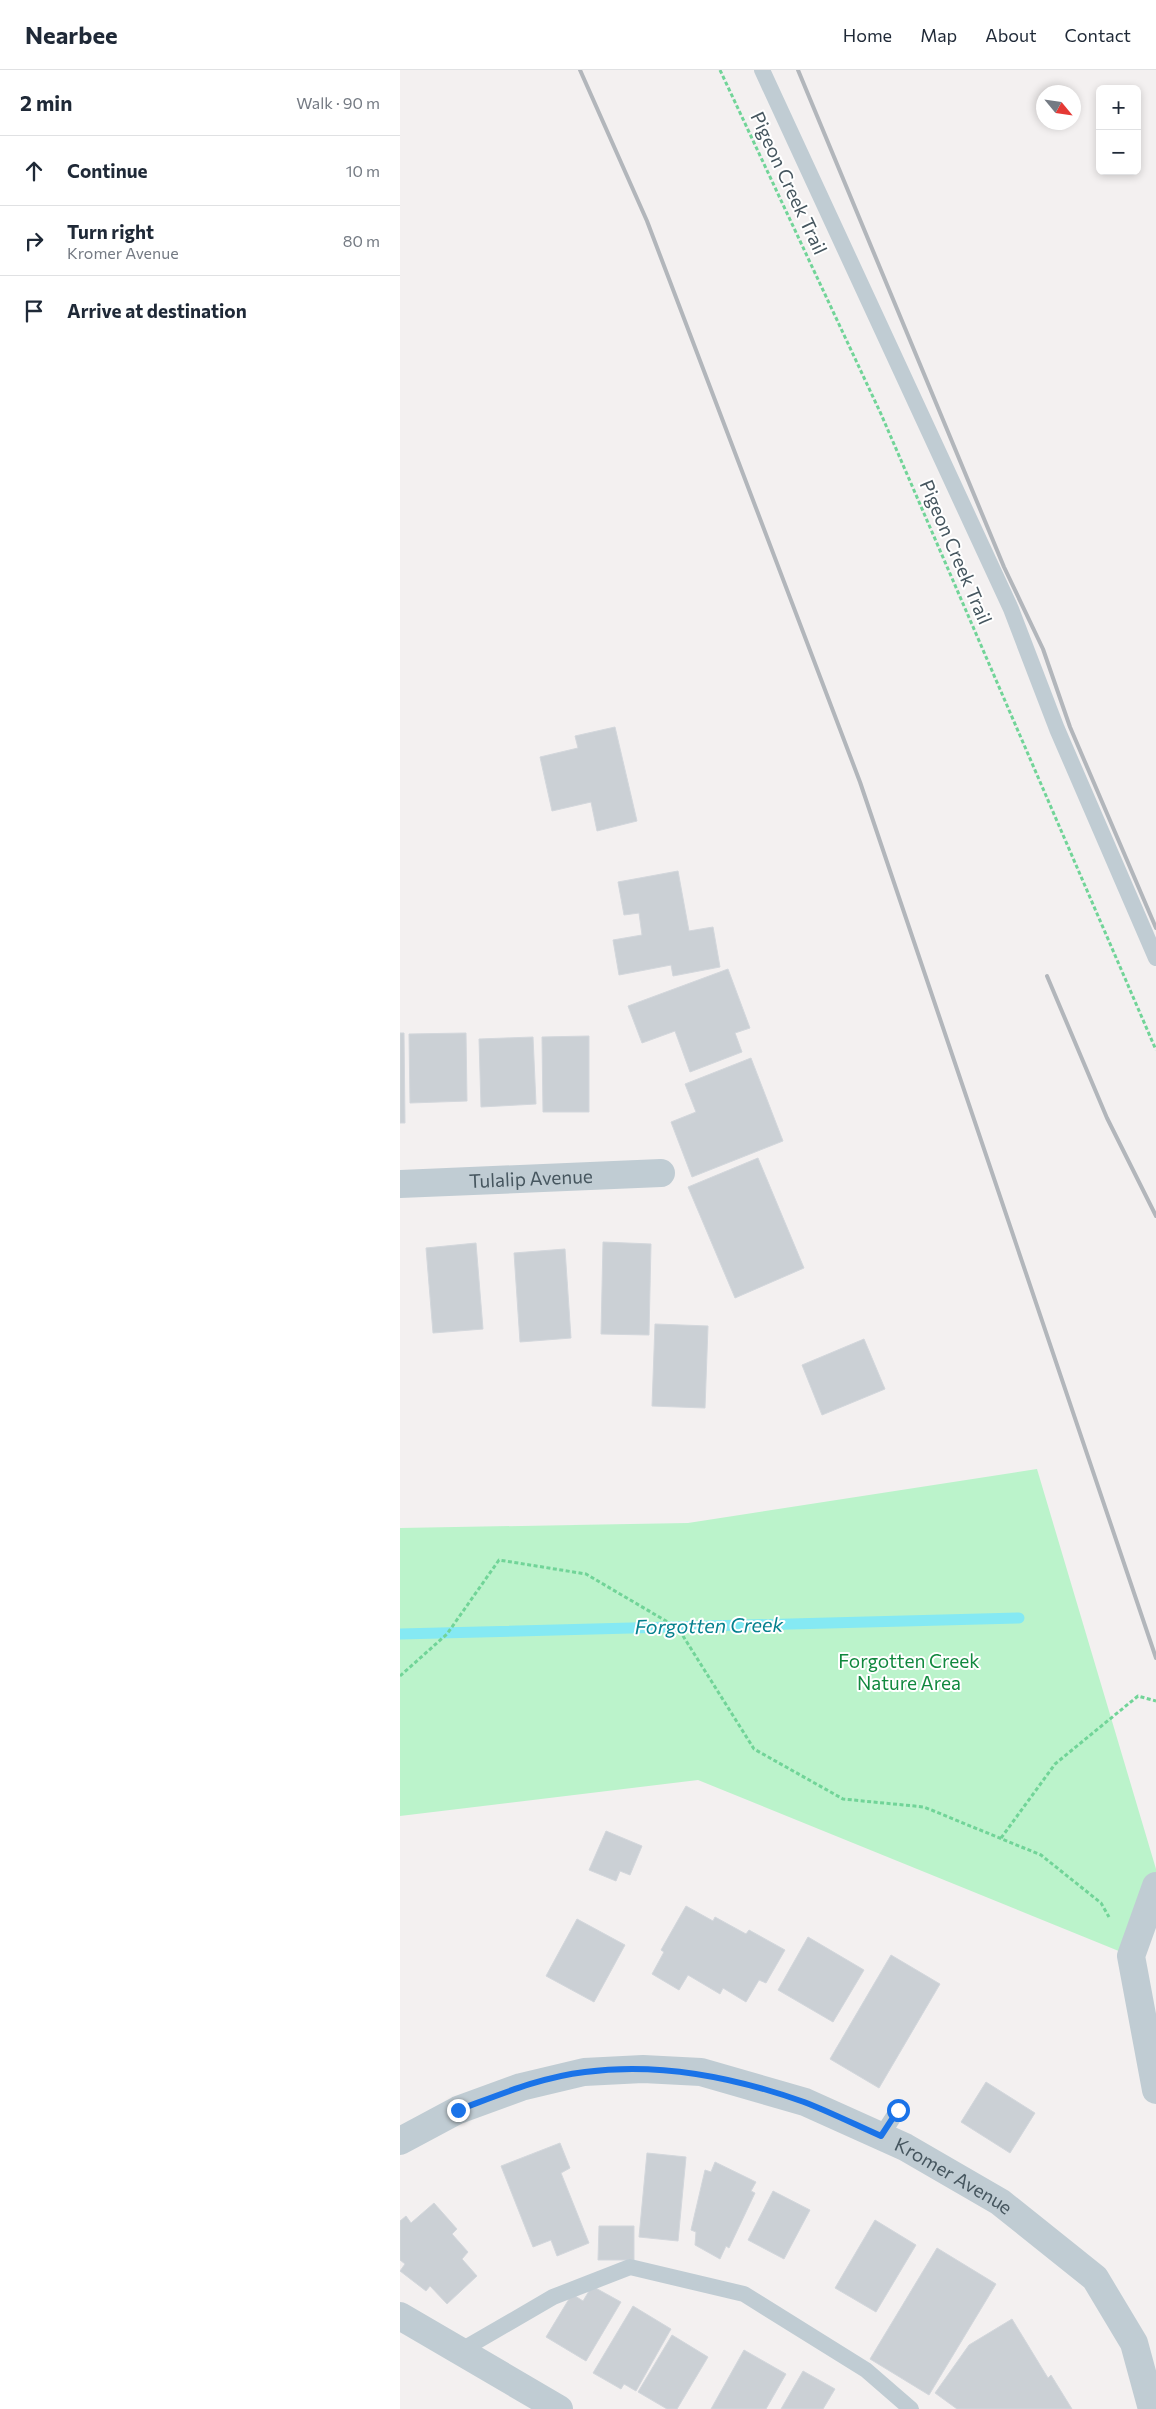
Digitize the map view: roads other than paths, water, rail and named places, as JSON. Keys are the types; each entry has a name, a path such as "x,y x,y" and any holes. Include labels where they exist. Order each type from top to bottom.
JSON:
{"street":[{"name":"Tulalip Avenue","path":"400,1184 661,1173"},
{"path":"1156,1886 1131,1956 1156,2090"},
{"name":"Kromer Avenue","path":"400,2141 458,2110 521,2087 584,2072 643,2069 710,2075 805,2102 905,2147 1000,2202 1095,2278 1134,2343 1152,2409"},
{"path":"400,2316 559,2409"}],"lane":[{"path":"762,70 1011,609 1057,729 1156,958"},
{"path":"881,2136 898,2110"},
{"path":"460,2351 553,2297 630,2267 744,2294 866,2370 911,2409"}],"waterway":[{"name":"Forgotten Creek","path":"400,1634 1019,1618"}],"railway":[{"path":"580,70 647,221 860,782 1156,1658"},
{"path":"798,70 1004,567 1043,649 1070,727 1156,928"},
{"path":"1047,976 1107,1118 1156,1216"}],"park label":[{"name":"Forgotten Creek Nature Area","path":"909,1672"}]}
